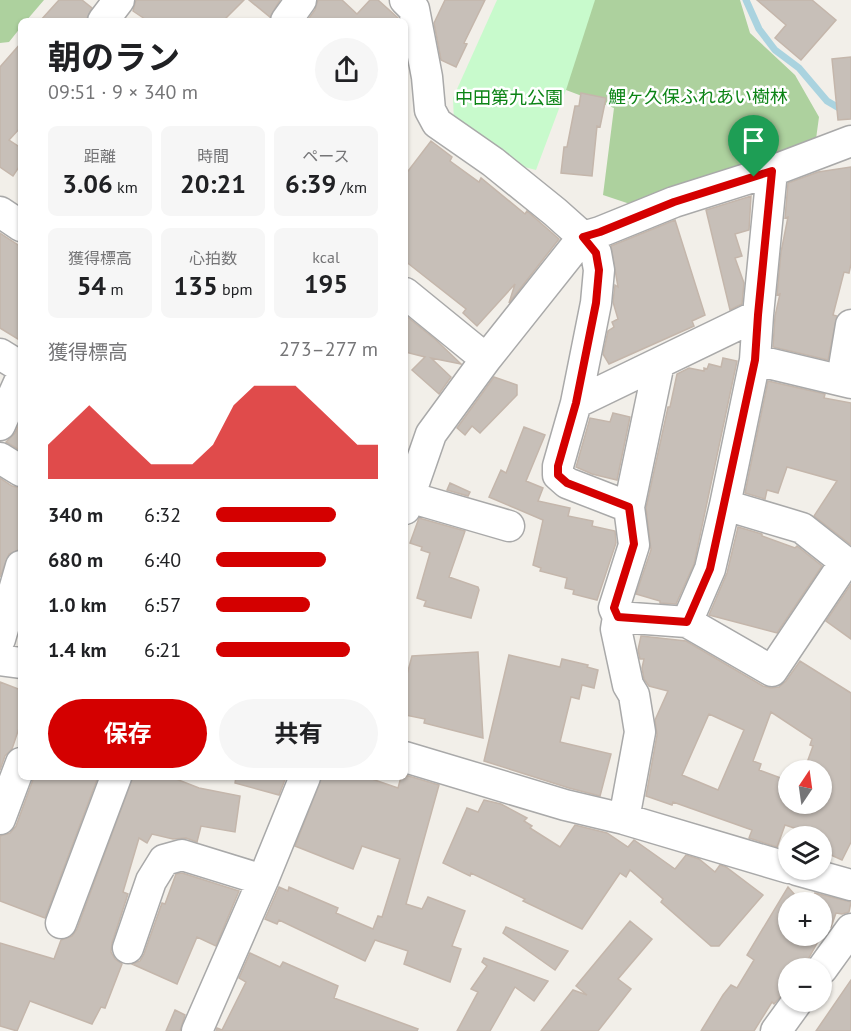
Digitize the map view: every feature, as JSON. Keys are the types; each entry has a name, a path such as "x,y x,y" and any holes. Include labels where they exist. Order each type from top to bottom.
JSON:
{"street":[{"path":"105,18 119,0"},
{"path":"288,18 301,0"},
{"path":"413,3 427,77 429,110 437,123 493,162 555,212 583,237 596,253 599,270 596,303 576,403 558,466 558,475 567,483 629,507"},
{"path":"509,526 408,491 431,434 486,358 583,237 674,202 772,171 851,141"},
{"path":"687,622 710,569 755,360 772,171"},
{"path":"408,295 486,358"},
{"path":"576,403 758,315"},
{"path":"755,360 846,381 851,326"},
{"path":"0,354 18,365"},
{"path":"624,819 640,732 634,695 628,685 616,629 618,617 614,608 634,544 629,507 659,363"},
{"path":"0,425 18,385"},
{"path":"0,458 18,469"},
{"path":"618,617 687,622 772,671 848,564 802,528 725,505"},
{"path":"0,639 18,576"},
{"path":"0,660 18,663"},
{"path":"408,758 778,865"},
{"path":"0,819 18,771"},
{"path":"61,923 115,780"},
{"path":"197,1031 304,780"},
{"path":"128,948 152,881 164,860 182,855 263,880"},
{"path":"832,880 851,885"},
{"path":"830,958 851,929"},
{"path":"777,1031 790,1012"}],"green space":[{"path":"0,0 44,0 29,18 18,18 18,31 9,42 0,43"},
{"name":"中田第九公園","path":"497,0 595,0 566,90 536,170 513,164 454,123 453,98"},
{"name":"鯉ヶ久保ふれあい樹林","path":"555,0 740,0 750,33 795,75 819,117 816,139 679,192 633,205 603,195 614,108 566,90"}],"building":[{"path":"59,0 82,0 92,8 87,18 43,18"},
{"path":"136,0 244,0 226,18 144,18 133,11"},
{"path":"249,0 280,0 270,17"},
{"path":"318,0 342,0 357,14 370,0 378,0 398,18 309,18"},
{"path":"445,0 485,0 464,43 467,44 456,67 441,60 434,23"},
{"path":"757,0 812,0 836,20 801,60 775,38 786,25"},
{"path":"18,46 18,130 9,140 18,146 18,168 13,176 0,167 0,67"},
{"path":"851,57 851,119 838,120 832,59"},
{"path":"581,93 606,98 600,127 597,126 592,176 561,173 564,147 567,147 575,106 579,106"},
{"path":"431,141 452,157 450,161 479,182 481,178 525,214 527,211 559,239 509,303 515,284 477,326 463,313 466,309 408,263 408,171"},
{"path":"851,167 851,264 849,273 844,272 833,315 837,316 828,360 773,347 775,316 780,294 777,295 781,252 788,217 785,218 788,183 818,172"},
{"path":"751,196 749,230 735,234 742,256 735,258 744,283 742,304 730,310 706,210"},
{"path":"675,220 705,315 692,321 694,326 609,364 603,354 608,331 614,327 612,322 618,319 613,302 615,285 618,287 611,246"},
{"path":"0,233 18,245 18,339 0,328"},
{"path":"408,317 461,364 431,358 451,377 439,394 412,370 425,357 408,353"},
{"path":"723,358 737,361 694,564 676,604 660,603 660,601 636,594 651,550 646,508 668,407 670,407 677,374 689,368 704,371 709,364 721,367"},
{"path":"494,377 517,385 517,395 480,433 472,426 465,435 457,428"},
{"path":"768,381 825,394 824,398 851,403 851,545 814,516 837,481 787,467 778,493 767,490 765,499 745,493"},
{"path":"613,413 630,417 617,480 592,474 576,467 590,418 610,422"},
{"path":"18,426 18,449 6,442"},
{"path":"524,427 545,435 526,481 543,488 538,501 570,508 568,516 593,521 592,526 615,531 616,543 597,600 573,594 574,590 565,588 567,578 540,571 541,568 533,565 543,520 489,497 501,470 506,473"},
{"path":"0,478 18,487 18,550 9,554 0,577"},
{"path":"450,483 470,492 468,496 447,490"},
{"path":"419,518 465,531 449,577 478,587 471,618 424,606 426,601 417,598 430,553 410,543"},
{"path":"738,527 795,548 797,546 822,566 777,633 709,615 727,573"},
{"path":"851,584 851,639 826,621"},
{"path":"641,636 686,641 763,686 779,687 800,661 851,693 851,842 842,860 832,856 832,826 778,826 777,847 749,838 752,830 673,802 672,805 646,796 657,735 655,720 668,691 649,686 644,679 642,668 644,659 640,659 638,650","holes":["709,714 744,730 718,790 682,775"]},
{"path":"478,652 483,738 424,723 425,719 408,716 408,671 412,656"},
{"path":"509,655 560,667 562,659 588,665 587,667 598,670 594,688 582,685 579,699 571,697 560,742 611,754 600,796 484,761"},
{"path":"0,682 18,689 18,731 12,749 5,756 0,770"},
{"path":"408,776 439,785 406,904 422,909 428,897 465,911 452,946 461,949 450,982 404,964 408,951 375,940 365,961 279,920 277,924 265,919 279,887 288,891 289,887 338,908 336,913 373,929 378,916 382,917 400,859 362,846 353,869 295,846 321,780 375,780 398,788 400,780 408,780"},
{"path":"33,780 97,780 45,918 0,901 0,836 10,833 16,826"},
{"path":"132,780 179,780 199,788 240,796 235,832 201,826 197,842 186,838 173,839 152,834 147,843 139,838 123,892 128,894 112,943 111,952 122,964 105,1008 101,1007 92,1024 30,1001 17,1031 0,1026 0,943 54,959 61,940 72,936 77,929"},
{"path":"236,780 285,780 279,795 235,783"},
{"path":"484,800 501,804 527,818 524,821 532,826 530,828 560,847 575,825 607,833 628,847 634,840 675,869 686,855 699,859 715,872 720,865 726,867 763,895 719,946 711,946 661,902 663,899 630,870 626,877 620,873 582,929 471,873 470,876 443,863 467,808 478,812"},
{"path":"182,873 239,891 216,946 197,937 177,984 132,964 140,961 144,954 162,903 165,904 176,874"},
{"path":"832,897 851,902 849,912 836,913 832,924"},
{"path":"778,904 778,946 815,946 809,958 778,958 778,999 774,1004 772,1002 754,1031 701,1031 723,995 731,985 737,988 754,960 747,955"},
{"path":"630,921 652,939 618,979 631,989 598,1031 541,1031 573,990 587,995 576,986"},
{"path":"506,927 568,951 555,970 503,933"},
{"path":"250,953 280,967 283,962 338,986 334,998 418,1029 417,1031 216,1031 217,1028 222,1030 246,982 239,978"},
{"path":"484,958 548,981 534,1001 515,987 490,1031 457,1031 478,992 471,989 487,966 482,962"},
{"path":"851,980 851,1031 816,1031 829,1012 832,1012 832,1008"},
{"path":"175,1010 185,1015 180,1031 166,1031"}],"waterway":[{"path":"746,0 759,29 775,50 799,68 827,101 851,115"}],"route":[{"path":"772,171 755,360 710,569 687,622 618,617 614,608 634,544 629,507 567,483 558,475 558,466 576,403 596,303 599,270 596,253 583,237 674,202 754,177 772,171"}]}
